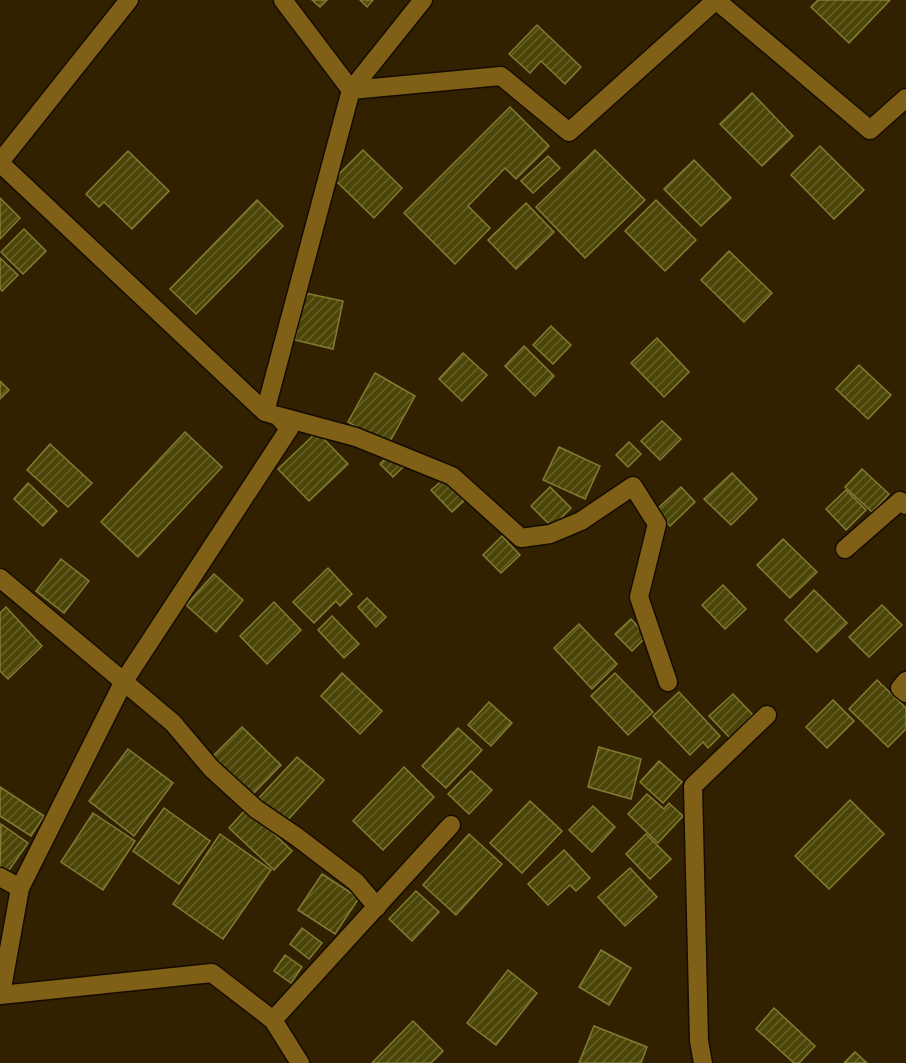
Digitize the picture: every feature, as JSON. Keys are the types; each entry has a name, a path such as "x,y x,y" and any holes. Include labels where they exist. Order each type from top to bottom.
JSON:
{"street":[{"path":"129,0 0,162 289,429 124,681 20,888 0,994 212,973 273,1020 300,1063"},
{"path":"283,0 351,90"},
{"path":"271,414 351,90 423,0"},
{"path":"351,90 501,76 569,132 716,0 870,130 906,98"},
{"path":"271,414 356,437 452,476 521,538 550,534 581,521 633,486 657,524 639,597 668,682"},
{"path":"845,549 900,501 906,505"},
{"path":"0,578 173,723 211,768 256,809 356,882 377,907"},
{"path":"906,681 900,688 906,693"},
{"path":"703,1063 699,1041 693,786 767,715"},
{"path":"273,1020 452,825"},
{"path":"0,877 20,888"}],"building":[{"path":"312,0 327,0 320,7"},
{"path":"360,0 373,0 367,7"},
{"path":"818,0 890,0 849,43 811,7"},
{"path":"537,25 581,67 565,84 541,61 530,73 509,54"},
{"path":"752,93 793,136 762,166 720,124"},
{"path":"510,107 549,146 516,179 505,168 468,206 490,228 455,264 404,213"},
{"path":"820,146 864,190 834,219 791,175"},
{"path":"363,150 402,188 374,218 334,179"},
{"path":"595,150 645,200 585,258 536,207"},
{"path":"128,151 169,191 132,229 104,202 99,207 86,194"},
{"path":"548,156 560,168 533,193 521,181"},
{"path":"694,160 731,198 701,226 664,189"},
{"path":"0,198 20,218 0,239"},
{"path":"257,200 283,226 196,314 170,289"},
{"path":"656,200 696,240 665,271 625,231"},
{"path":"526,203 554,232 516,269 488,240"},
{"path":"24,229 46,251 23,274 1,252"},
{"path":"729,251 772,293 744,322 701,280"},
{"path":"0,258 18,275 2,291 0,288"},
{"path":"305,293 343,301 333,349 295,340"},
{"path":"551,326 571,345 553,364 533,345"},
{"path":"657,338 689,372 664,397 631,363"},
{"path":"524,346 554,376 535,396 505,366"},
{"path":"463,353 487,375 462,401 439,379"},
{"path":"859,365 891,395 868,419 836,389"},
{"path":"375,373 415,396 388,445 348,422"},
{"path":"0,381 9,390 0,399"},
{"path":"662,421 681,439 660,460 641,441"},
{"path":"185,432 222,467 138,557 101,522"},
{"path":"317,432 348,464 309,501 278,469"},
{"path":"629,442 641,454 628,467 616,455"},
{"path":"50,444 92,483 68,507 27,470"},
{"path":"559,447 600,466 585,499 543,480"},
{"path":"390,454 403,467 393,477 380,464"},
{"path":"862,469 889,494 872,512 845,487"},
{"path":"732,473 757,499 731,525 704,499"},
{"path":"444,479 465,500 452,512 431,490"},
{"path":"28,483 57,511 43,526 14,499"},
{"path":"550,487 571,508 552,527 531,506"},
{"path":"681,487 695,502 670,526 655,511"},
{"path":"846,490 866,510 846,530 826,509"},
{"path":"502,536 520,555 501,573 483,555"},
{"path":"783,539 817,572 790,598 757,565"},
{"path":"61,559 89,581 64,613 36,591"},
{"path":"328,568 352,594 340,606 336,601 314,623 293,602"},
{"path":"214,574 243,600 216,632 186,605"},
{"path":"723,585 746,609 725,629 702,605"},
{"path":"814,590 847,623 817,652 785,620"},
{"path":"367,598 386,617 376,627 358,607"},
{"path":"274,602 301,630 267,664 240,636"},
{"path":"882,605 902,625 869,657 849,637"},
{"path":"6,607 42,646 8,679 0,671 0,613"},
{"path":"332,616 359,644 344,658 318,630"},
{"path":"631,619 647,636 632,651 615,634"},
{"path":"579,624 617,664 592,689 554,648"},
{"path":"342,673 382,711 360,734 321,696"},
{"path":"615,673 653,712 628,735 591,696"},
{"path":"877,680 906,708 906,729 888,747 849,709"},
{"path":"679,692 720,736 708,748 703,742 690,755 653,716"},
{"path":"733,694 753,715 730,738 709,716"},
{"path":"833,700 854,721 827,748 806,727"},
{"path":"489,702 512,723 491,746 468,725"},
{"path":"242,727 281,765 248,799 209,760"},
{"path":"458,728 482,750 446,788 422,766"},
{"path":"599,747 641,759 631,799 588,787"},
{"path":"128,749 173,783 134,836 89,801"},
{"path":"297,757 324,780 285,823 258,799"},
{"path":"659,761 682,782 663,803 640,782"},
{"path":"404,767 434,797 383,850 353,821"},
{"path":"471,771 492,790 469,814 448,794"},
{"path":"0,787 44,816 31,836 0,816"},
{"path":"647,794 664,809 669,803 683,816 658,843 628,814"},
{"path":"850,800 884,834 829,889 795,856"},
{"path":"530,801 562,831 522,873 490,843"},
{"path":"593,806 615,827 592,852 569,830"},
{"path":"164,808 210,841 179,884 133,851"},
{"path":"247,808 292,851 274,870 229,828"},
{"path":"93,813 135,841 103,890 61,862"},
{"path":"1,824 28,843 7,873 0,868"},
{"path":"220,834 271,870 223,939 173,904"},
{"path":"469,834 502,864 456,915 423,885"},
{"path":"646,834 671,859 650,879 626,854"},
{"path":"564,850 590,878 576,891 570,885 548,905 528,884"},
{"path":"630,868 657,897 625,926 598,897"},
{"path":"322,874 359,898 335,934 298,910"},
{"path":"416,891 439,912 412,941 389,919"},
{"path":"302,928 322,943 309,959 290,944"},
{"path":"601,950 631,968 609,1005 579,987"},
{"path":"285,955 302,967 291,983 274,971"},
{"path":"508,970 537,993 496,1045 467,1023"},
{"path":"774,1008 815,1046 799,1063 794,1063 756,1029"},
{"path":"413,1021 443,1051 431,1063 372,1063"},
{"path":"594,1026 647,1047 641,1063 579,1063"},
{"path":"855,1052 867,1063 844,1063"}]}
